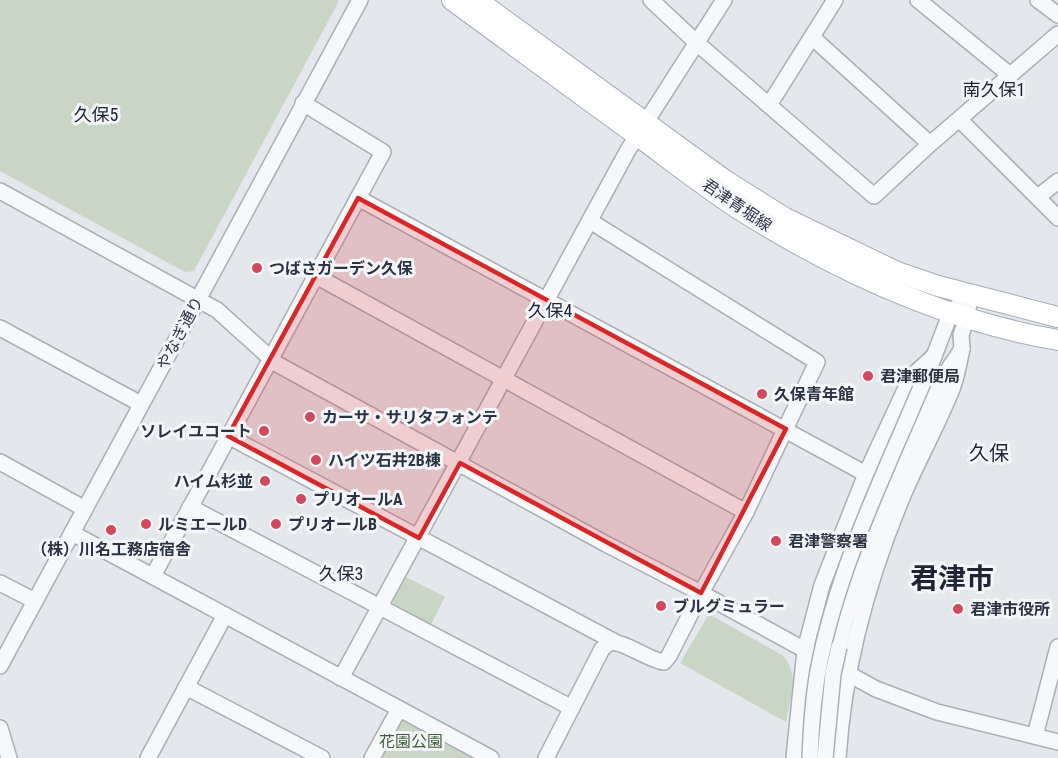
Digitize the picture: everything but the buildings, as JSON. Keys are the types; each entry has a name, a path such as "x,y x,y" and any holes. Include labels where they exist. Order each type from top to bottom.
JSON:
{"main road":[{"name":"君津青堀線","path":"452,0 641,129 785,218 897,272 970,295 1058,317"},
{"name":"君津青堀線","path":"477,0 743,212 808,251 865,280 959,315 994,326 1058,340"}],"street":[{"name":"やなぎ通り","path":"0,666 360,0"},
{"path":"651,0 698,44 874,196 930,144 1058,34"},
{"path":"341,678 641,129 698,44 724,0"},
{"path":"769,105 836,0"},
{"path":"918,0 1010,75"},
{"path":"1038,0 1058,15"},
{"path":"812,37 930,144"},
{"path":"153,576 383,152 303,103"},
{"path":"960,120 1058,218"},
{"path":"1038,197 1058,181"},
{"path":"0,191 199,298 230,320 272,359 606,544 876,689 937,712 1058,742"},
{"path":"358,198 866,474"},
{"path":"228,436 617,643 656,661 664,662 746,512 817,362 590,221"},
{"path":"316,276 746,512"},
{"path":"794,758 805,650 822,585 866,474 911,377 934,356 970,295"},
{"path":"838,758 848,673 868,588 903,494 952,388 962,349 959,315"},
{"path":"0,328 141,404"},
{"path":"810,758 819,671 831,617 871,506 933,380 962,349"},
{"path":"825,758 833,674 845,620 933,380 934,356"},
{"path":"0,462 85,509"},
{"path":"190,507 572,708"},
{"path":"72,533 491,758"},
{"path":"0,583 35,601"},
{"path":"148,758 225,615"},
{"path":"546,758 602,649 609,643 617,643"},
{"path":"1035,736 1058,647"},
{"path":"186,687 322,758"},
{"path":"372,758 399,709"},
{"path":"0,728 9,758"}],"highlighted area":[{"path":"358,198 786,429 701,593 460,463 419,538 228,436"}],"green space":[{"path":"0,0 339,1 194,271 185,272 0,171"},
{"path":"404,576 445,597 431,625 395,608 392,599"},
{"path":"709,614 782,655 788,662 793,687 786,722 680,663"},
{"name":"花園公園","path":"406,719 478,758 381,758 403,720"}],"place":[{"name":"つばさガーデン久保","path":"257,268"},
{"name":"君津郵便局","path":"868,376"},
{"name":"久保青年館","path":"762,394"},
{"name":"カーサ・サリタフォンテ","path":"310,417"},
{"name":"ソレイユコート","path":"264,431"},
{"name":"ハイツ石井2B棟","path":"316,460"},
{"name":"ハイム杉並","path":"265,481"},
{"name":"プリオールA","path":"301,499"},
{"name":"ルミエールD","path":"146,524"},
{"name":"プリオールB","path":"276,524"},
{"name":"（株）川名工務店宿舎","path":"111,530"},
{"name":"君津警察署","path":"776,541"},
{"name":"ブルグミュラー","path":"661,606"},
{"name":"君津市役所","path":"958,609"}],"district":[{"name":"南久保1","path":"994,89"},
{"name":"久保5","path":"96,114"},
{"name":"久保4","path":"550,310"},
{"name":"久保","path":"989,453"},
{"name":"久保3","path":"341,573"},
{"name":"君津市","path":"952,578"}]}
